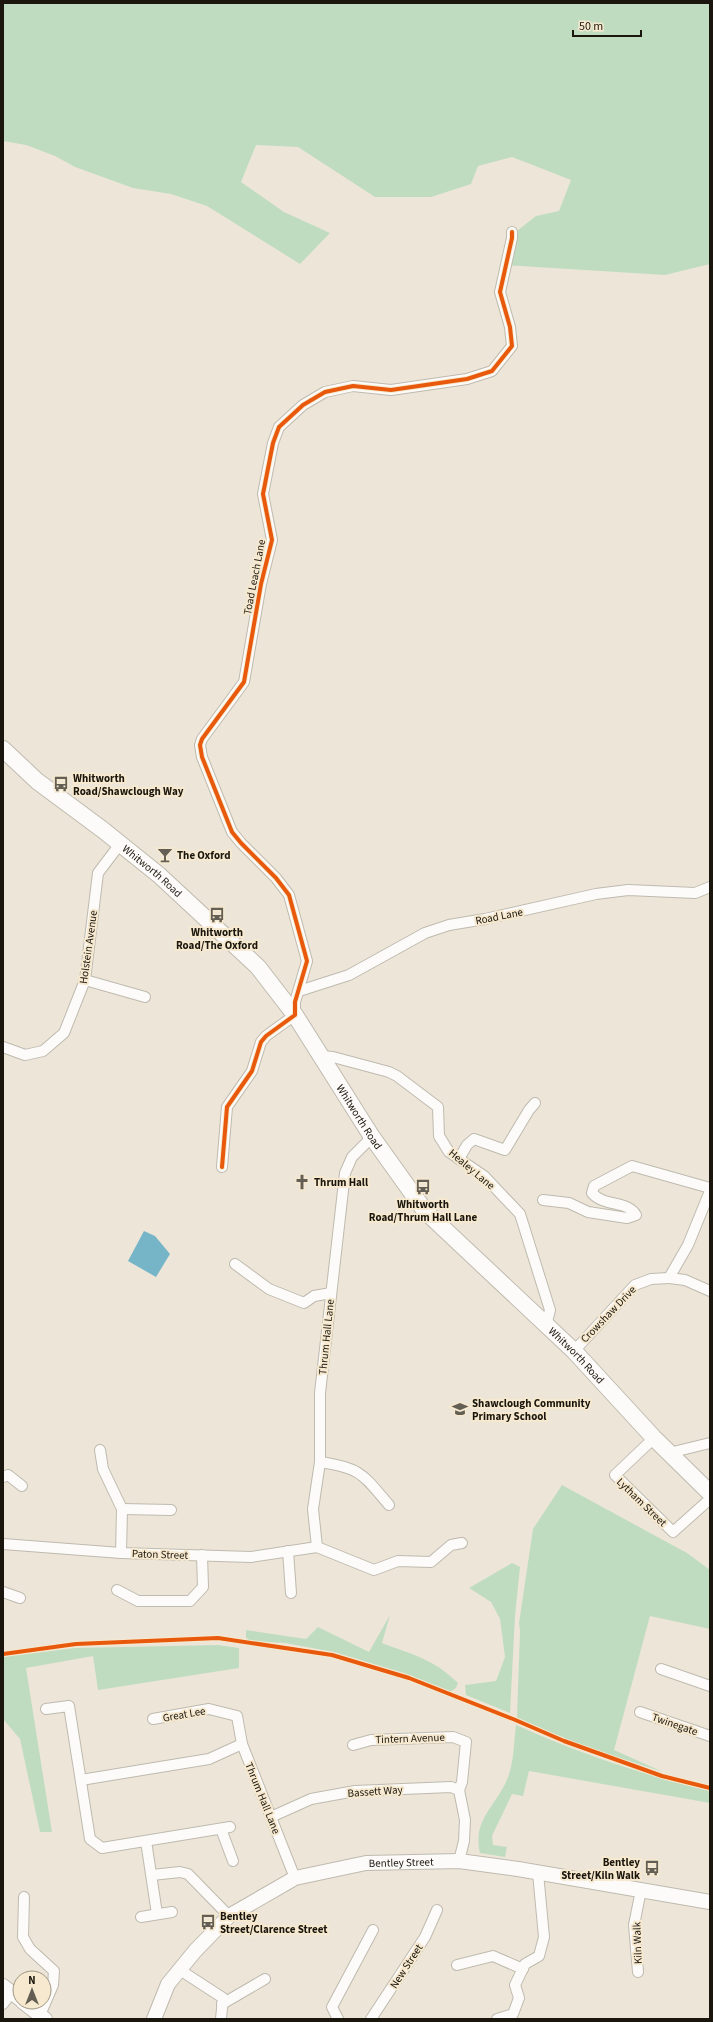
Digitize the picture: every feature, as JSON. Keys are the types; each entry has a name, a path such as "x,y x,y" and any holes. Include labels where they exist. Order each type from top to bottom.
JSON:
{"main road":[{"name":"Whitworth Road","path":"3,749 37,781 159,875 258,967 295,1015 372,1137 425,1211 574,1351 654,1438 710,1493"}],"street":[{"name":"Toad Leach Lane","path":"295,1015 295,1002 308,961 289,895 276,878 240,843 232,832 202,757 200,745 202,739 244,682 261,584 272,540 263,494 272,443 279,427 303,405 325,392 353,386 391,390 467,379 492,371 512,346 510,327 500,292 512,232"},
{"name":"Holstein Avenue","path":"3,1047 26,1055 43,1051 64,1034 85,980 98,873 120,844"},
{"name":"Road Lane","path":"299,991 349,975 425,932 449,925 628,890 695,893 710,887"},
{"path":"85,980 146,996"},
{"path":"222,1168 228,1107 252,1071 259,1047 266,1036 295,1015"},
{"name":"Healey Lane","path":"321,1056 333,1057 397,1076 438,1107 439,1136 449,1152 484,1176 520,1214 550,1310 546,1326"},
{"path":"459,1159 467,1145 474,1139 505,1150 529,1110 535,1103"},
{"name":"Thrum Hall Lane","path":"317,1547 313,1509 320,1462 320,1393 345,1173 352,1157 372,1137"},
{"path":"542,1200 569,1203 588,1212 627,1218 632,1217 636,1215 630,1208 598,1200 592,1193 594,1186 632,1166 710,1190 688,1245 669,1278"},
{"path":"235,1264 269,1289 304,1303 314,1296 331,1294"},
{"name":"Crowshaw Drive","path":"574,1351 634,1285 651,1279 669,1278 685,1280 710,1291"},
{"name":"Lytham Street","path":"654,1438 615,1475 673,1532 710,1499"},
{"path":"669,1453 710,1443"},
{"path":"100,1450 103,1468 122,1509 121,1553"},
{"path":"320,1462 345,1466 361,1473 389,1505"},
{"path":"3,1477 8,1475 22,1486"},
{"path":"122,1509 170,1510"},
{"path":"317,1547 374,1570 398,1561 431,1562 450,1542 462,1543"},
{"name":"Paton Street","path":"3,1544 121,1553 251,1557 317,1547"},
{"path":"288,1551 291,1593"},
{"path":"117,1590 138,1601 190,1601 202,1587 202,1555"},
{"path":"3,1592 20,1598"},
{"path":"661,1669 710,1686"},
{"path":"46,1709 69,1706 90,1839 102,1848 226,1828 233,1861"},
{"name":"Great Lee","path":"153,1719 209,1709 238,1716"},
{"name":"Twinegate","path":"640,1712 710,1736"},
{"name":"Thrum Hall Lane","path":"238,1716 242,1744 295,1878"},
{"name":"Tintern Avenue","path":"353,1745 371,1740 453,1737 466,1742 462,1782 459,1790 465,1820 464,1841 459,1861"},
{"path":"81,1780 209,1759 242,1744"},
{"name":"Bassett Way","path":"271,1817 311,1799 355,1790 452,1787 459,1790"},
{"path":"146,1841 157,1914"},
{"name":"Bentley Street","path":"154,2019 168,1984 229,1916 295,1878 366,1862 459,1861 538,1872 710,1902"},
{"path":"152,1875 180,1872 188,1874 229,1916"},
{"path":"497,2019 513,2014 519,1998 515,1986 525,1964 539,1956 544,1937 538,1872"},
{"name":"Kiln Walk","path":"638,1972 634,1925 641,1890"},
{"path":"24,1897 23,1937 30,1949 54,1971 53,1985 42,2017 33,2010"},
{"name":"New Street","path":"371,2019 425,1937 437,1910"},
{"path":"141,1917 172,1912"},
{"path":"338,2019 332,2007 373,1930"},
{"path":"457,1965 492,1956 523,1969"},
{"path":"180,1970 223,1998 221,2019"},
{"path":"222,2004 265,1979"},
{"path":"3,2004 11,1993"}],"green space":[{"path":"3,3 710,3 710,264 665,275 506,265 513,234 536,216 559,211 571,180 512,157 478,166 471,184 431,197 375,197 298,147 256,145 241,182 284,212 330,233 300,264 207,206 171,194 133,188 75,167 55,156 26,145 3,141"},
{"path":"562,1485 687,1553 710,1570 710,1629 650,1616 614,1750 663,1772 565,1740 517,1718 519,1623 533,1529"},
{"path":"512,1563 520,1567 515,1616 510,1713 466,1695 465,1685 496,1681 505,1657 500,1619 491,1602 469,1588"},
{"path":"390,1615 382,1643 423,1658 432,1663 458,1683 456,1688 450,1692 404,1673 334,1652 285,1643 249,1641 246,1637 246,1630 306,1639 318,1627 369,1652"},
{"path":"218,1645 239,1648 239,1668 98,1690 93,1656 26,1668 52,1832 40,1832 20,1739 3,1719 3,1657 75,1648"},
{"path":"516,1725 587,1754 660,1778 710,1791 710,1803 529,1771 523,1796 512,1794 492,1836 493,1845 507,1847 505,1857 480,1853 478,1840 483,1819 501,1792 510,1771"}],"water":[{"path":"144,1231 155,1236 170,1254 156,1277 128,1261"}],"cycle path":[{"path":"222,1167 227,1107 252,1071 261,1042 266,1036 295,1015 295,1002 307,961 289,895 276,878 232,832 202,757 200,745 202,739 244,682 261,584 272,540 263,494 273,443 279,427 303,405 325,392 353,386 391,390 467,379 492,371 512,346 510,327 500,292 512,232"},
{"path":"3,1654 76,1644 218,1638 332,1655 409,1678 564,1741 662,1776 710,1788"}],"place":[{"name":"Whitworth Road/Shawclough Way","path":"61,784"},
{"name":"The Oxford","path":"165,855"},
{"name":"Whitworth Road/The Oxford","path":"217,915"},
{"name":"Thrum Hall","path":"302,1182"},
{"name":"Whitworth Road/Thrum Hall Lane","path":"423,1187"},
{"name":"Shawclough Community Primary School","path":"460,1409"},
{"name":"Bentley Street/Kiln Walk","path":"652,1868"},
{"name":"Bentley Street/Clarence Street","path":"208,1922"}]}
